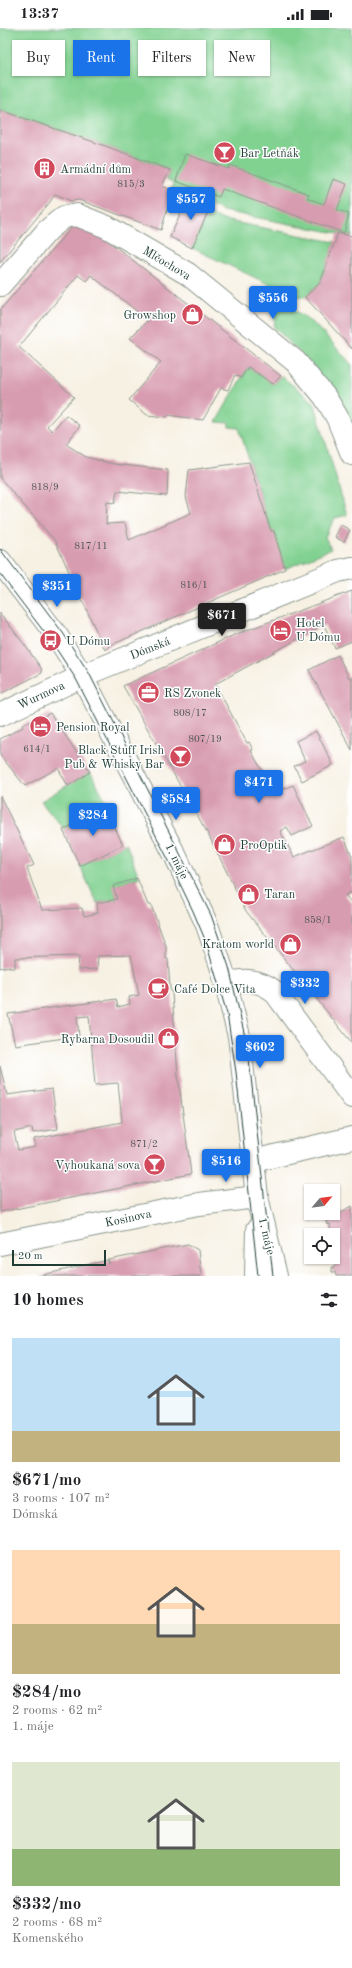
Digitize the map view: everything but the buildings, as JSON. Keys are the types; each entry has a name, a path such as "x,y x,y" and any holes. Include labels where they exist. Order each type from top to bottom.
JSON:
{"street":[{"name":"Mlčochova","path":"0,285 56,222 68,215 77,214 107,227 188,274 282,349 306,373 325,398 337,417 352,454"},
{"name":"1. máje","path":"0,561 52,630 82,676 195,898 215,950 226,984 239,1036 257,1197 256,1276"},
{"name":"Dómská","path":"82,676 338,571 352,568"},
{"name":"Wurmova","path":"0,715 82,676"},
{"path":"226,984 242,980 251,981 267,986 274,991 352,1097"},
{"path":"253,1161 352,1138"},
{"name":"1. máje","path":"257,1197 276,1276"},
{"name":"Kosinova","path":"0,1244 199,1204 257,1197"}],"green space":[{"path":"0,28 352,28 352,236 223,211 172,189 173,183 166,180 170,170 100,144 0,110"},
{"path":"208,213 223,220 335,242 320,283 305,297 294,296 192,248"},
{"path":"277,303 300,314 310,321 327,337 352,365 352,431 300,353 274,327"},
{"path":"248,367 273,384 281,376 314,402 347,515 335,518 325,537 331,549 285,569 274,531 271,531 239,428 229,427 229,423 216,422"},
{"path":"90,772 109,806 64,829 41,801"},
{"path":"126,843 139,877 114,886 117,899 97,903 80,866"}],"tram line":[{"path":"0,549 63,633 89,673 211,915 229,967 248,1050 273,1276"},
{"path":"0,574 51,641 76,679 169,861 206,942 227,1014 236,1072 258,1276"}],"place":[{"name":"Bar Letňák","path":"224,153"},
{"name":"Armádní dům","path":"45,169"},
{"name":"Growshop","path":"192,315"},
{"name":"Hotel U Dómu","path":"281,630"},
{"name":"U Dómu","path":"51,641"},
{"name":"RS Zvonek","path":"148,693"},
{"name":"Pension Royal","path":"40,727"},
{"name":"Black Stuff Irish Pub & Whisky Bar","path":"180,757"},
{"name":"ProOptik","path":"225,845"},
{"name":"Taran","path":"249,894"},
{"name":"Kratom world","path":"290,944"},
{"name":"Café Dolce Vita","path":"158,989"},
{"name":"Rybarna Dosoudil","path":"169,1039"},
{"name":"Vyhoukaná sova","path":"155,1165"}]}
